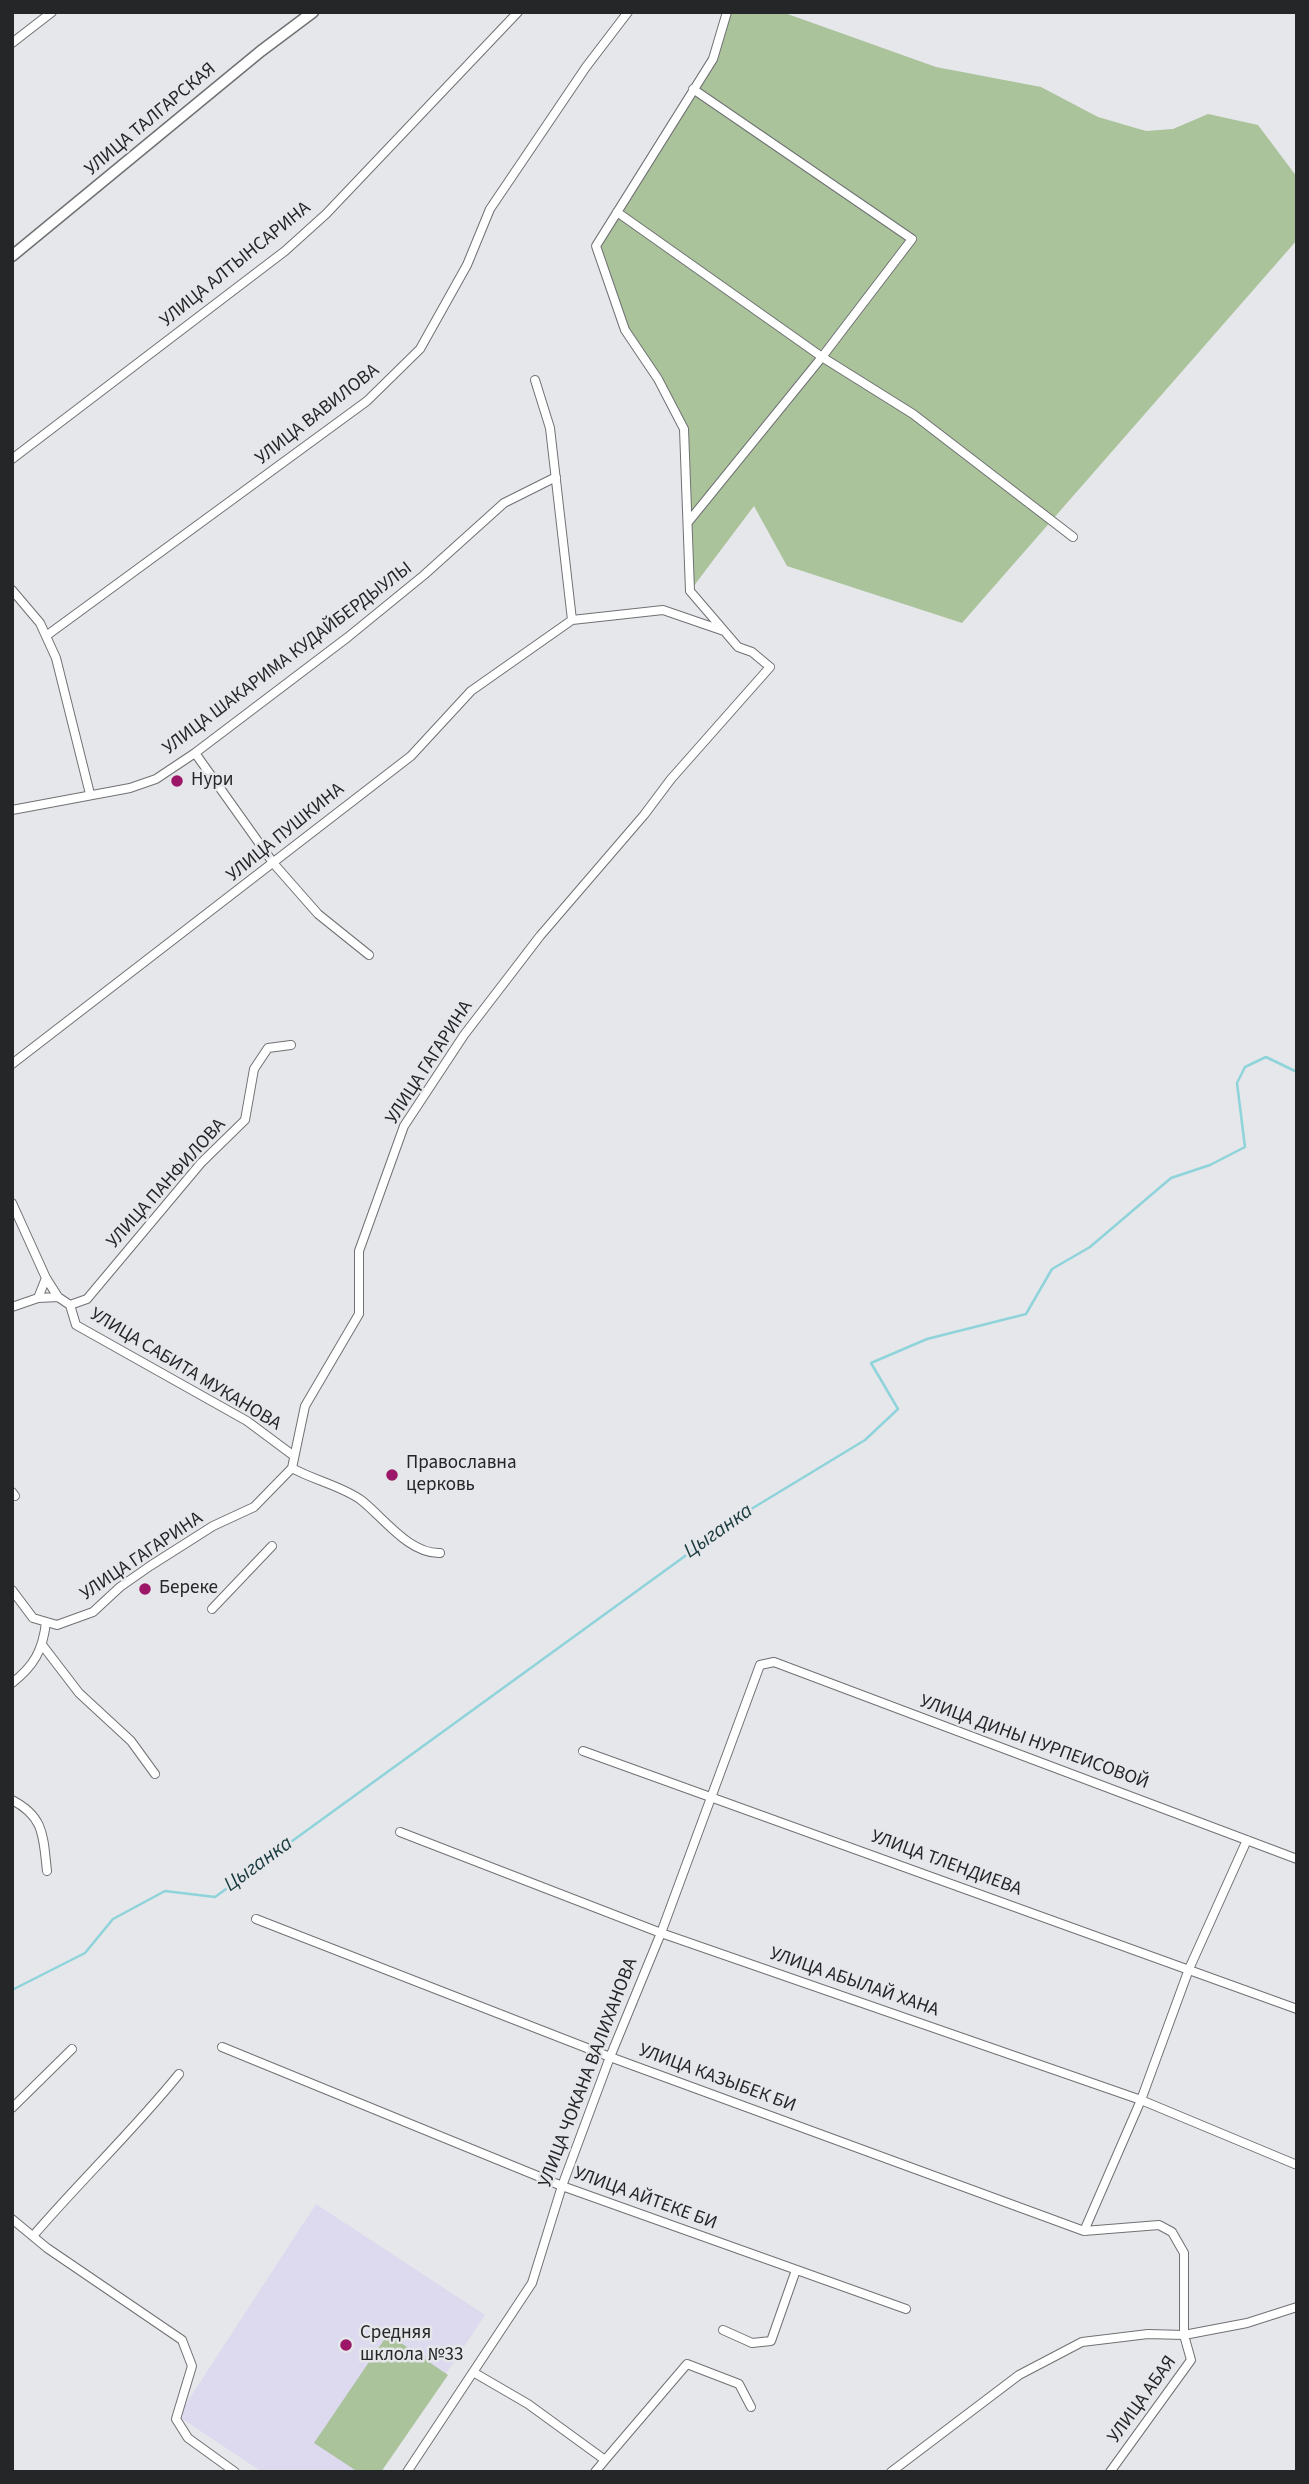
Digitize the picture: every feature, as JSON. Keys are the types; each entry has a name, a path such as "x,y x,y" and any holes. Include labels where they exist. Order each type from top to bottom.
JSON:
{"street":[{"path":"12,43 52,12"},
{"name":"УЛИЦА ТАЛГАРСКАЯ","path":"12,256 261,51 313,12"},
{"name":"УЛИЦА АЛТЫНСАРИНА","path":"12,459 285,251 326,214 518,12"},
{"name":"УЛИЦА ВАВИЛОВА","path":"46,636 367,401 420,349 467,265 490,209 586,67 628,12"},
{"path":"726,632 690,591 684,429 658,379 625,330 596,246 713,59 727,12"},
{"path":"689,521 822,357 912,239 693,89"},
{"path":"617,212 822,357 914,414 1073,537"},
{"path":"535,380 550,428 572,620"},
{"name":"УЛИЦА ШАКАРИМА КУДАЙБЕРДЫУЛЫ","path":"12,810 130,788 156,779 195,753 424,575 504,503 556,477"},
{"path":"12,590 40,623 56,658 90,794"},
{"name":"УЛИЦА ПУШКИНА","path":"12,1064 411,756 471,691 572,620 663,610 726,632"},
{"name":"УЛИЦА ГАГАРИНА","path":"46,1622 57,1625 93,1612 120,1587 149,1566 213,1526 254,1507 292,1468 305,1406 359,1314 359,1251 404,1126 464,1035 540,936 644,815 671,779 770,667 752,652 738,647 726,632"},
{"path":"195,753 274,863 317,914 369,955"},
{"name":"УЛИЦА ПАНФИЛОВА","path":"70,1305 87,1299 201,1163 246,1120 254,1069 268,1048 290,1045"},
{"path":"12,1203 46,1278 58,1297 70,1305"},
{"path":"38,1298 46,1278"},
{"path":"12,1307 38,1298 58,1297"},
{"name":"УЛИЦА САБИТА МУКАНОВА","path":"70,1305 76,1325 247,1421 294,1456"},
{"path":"292,1468 357,1497 414,1546 428,1553 440,1553"},
{"path":"212,1609 272,1546"},
{"path":"12,1590 33,1618 46,1622 43,1646 30,1669 12,1683"},
{"path":"43,1646 79,1693 131,1741 155,1774"},
{"name":"УЛИЦА ДИНЫ НУРПЕИСОВОЙ","path":"760,1665 774,1661 1297,1859"},
{"name":"УЛИЦА ЧОКАНА ВАЛИХАНОВА","path":"407,2472 531,2283 562,2186 610,2057 661,1933 760,1665"},
{"name":"УЛИЦА ТЛЕНДИЕВА","path":"583,1751 1297,2009"},
{"path":"12,1800 31,1810 43,1837 47,1871"},
{"name":"УЛИЦА АБЫЛАЙ ХАНА","path":"400,1832 661,1933 1141,2100 1297,2165"},
{"path":"1084,2231 1141,2100 1189,1969 1247,1840"},
{"name":"УЛИЦА КАЗЫБЕК БИ","path":"256,1920 610,2057 1084,2231 1158,2225 1172,2232 1184,2253 1184,2335"},
{"name":"УЛИЦА АЙТЕКЕ БИ","path":"222,2047 562,2186 905,2309"},
{"path":"12,2108 72,2049"},
{"path":"33,2236 85,2176 143,2118 179,2074"},
{"path":"12,2219 182,2340 192,2366 176,2418 188,2438 235,2472"},
{"path":"723,2330 752,2343 771,2341 796,2270"},
{"name":"УЛИЦА АБАЯ","path":"1110,2472 1191,2360 1184,2335 1247,2323 1297,2307"},
{"path":"891,2472 1019,2375 1082,2342 1148,2334 1184,2335"},
{"path":"595,2472 687,2364 738,2384 751,2407"},
{"path":"473,2372 528,2404 605,2460"}],"shaded area":[{"name":"Средняя шклола №33","path":"316,2204 485,2315 381,2472 262,2472 178,2416"}],"green space":[{"path":"727,12 782,12 936,67 1041,87 1098,117 1146,131 1173,129 1208,114 1258,125 1297,177 1297,240 962,623 787,566 754,506 690,591 684,429 625,330 596,246 713,59"},
{"path":"388,2334 448,2375 381,2472 358,2472 314,2443"}],"waterway":[{"name":"Цыганка","path":"12,1990 85,1953 113,1919 165,1891 215,1897 743,1514 865,1440 898,1409 871,1363 927,1339 1026,1314 1052,1269 1090,1247 1171,1178 1210,1165 1245,1147 1237,1083 1245,1067 1266,1057 1297,1072"}],"place":[{"name":"Нури","path":"177,781"},
{"name":"Православна церковь","path":"392,1475"},
{"name":"Береке","path":"145,1589"},
{"name":"Средняя шклола №33","path":"346,2345"}]}
